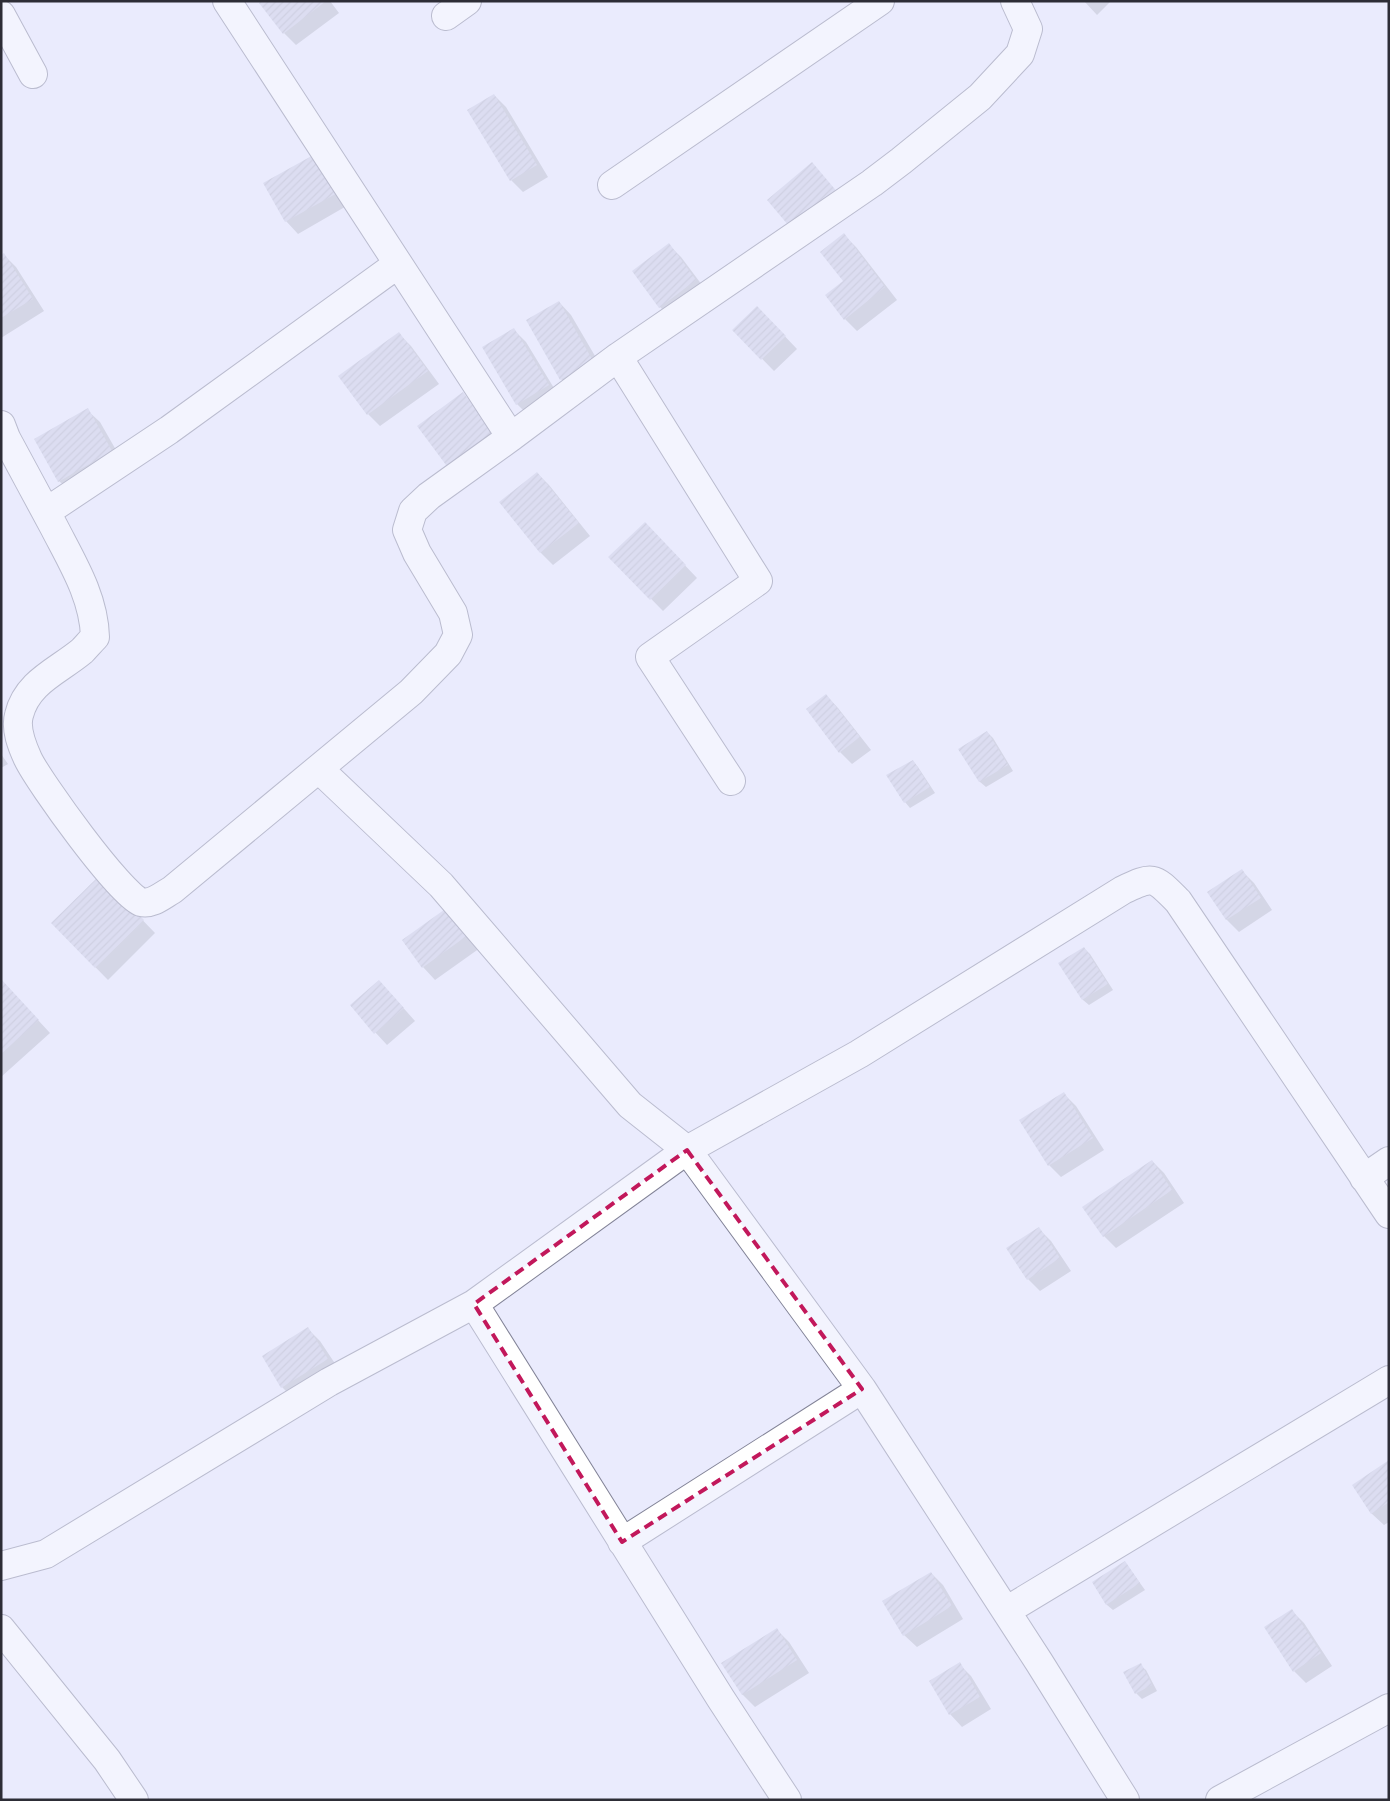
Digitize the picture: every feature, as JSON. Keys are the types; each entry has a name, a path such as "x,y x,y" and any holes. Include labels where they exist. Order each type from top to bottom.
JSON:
{"street":[{"path":"227,1 511,437"},
{"path":"612,185 880,1"},
{"path":"1,425 6,438 80,576 91,609 95,638 81,651 46,676 26,696 18,716 19,733 28,758 38,776 97,857 131,896 146,903 154,901 172,890 411,692 448,654 458,635 454,612 417,553 407,530 413,511 429,496 618,357 872,184 980,97 1020,54 1028,29 1016,1"},
{"path":"1,15 32,74"},
{"path":"46,512 170,430 398,264"},
{"path":"618,357 758,581 650,657 731,781"},
{"path":"319,769 441,885 630,1105 687,1150 862,1389 1006,1610 1125,1800"},
{"path":"1,1566 46,1554 329,1382 474,1304 687,1150 859,1054 1123,890 1144,880 1153,880 1178,901 1389,1214"},
{"path":"1364,1178 1389,1161"},
{"path":"474,1304 786,1800"},
{"path":"1006,1610 1389,1380"},
{"path":"622,1542 862,1389"},
{"path":"1,1629 107,1760 134,1800"},
{"path":"1220,1800 1389,1708"}],"highlighted area":[{"path":"687,1150 862,1389 622,1542 474,1304"}],"building":[{"path":"261,1 326,1 283,34 259,3"},
{"path":"494,94 537,165 510,181 467,110"},
{"path":"317,153 339,192 285,222 263,183"},
{"path":"812,162 839,194 794,232 767,200"},
{"path":"844,233 885,287 844,320 825,295 843,281 820,252"},
{"path":"669,243 696,280 659,308 632,271"},
{"path":"4,253 33,299 1,318 1,255"},
{"path":"559,301 593,361 560,380 526,320"},
{"path":"757,306 786,336 761,360 732,330"},
{"path":"514,328 549,385 516,405 482,347"},
{"path":"399,332 428,371 367,415 338,376"},
{"path":"463,392 495,435 449,469 417,426"},
{"path":"88,408 112,451 58,482 34,439"},
{"path":"537,472 579,523 540,553 499,502"},
{"path":"645,522 686,565 650,600 608,557"},
{"path":"826,694 860,737 839,753 806,709"},
{"path":"987,731 1008,765 979,782 958,749"},
{"path":"913,760 930,787 904,803 886,775"},
{"path":"1242,869 1261,898 1226,920 1207,892"},
{"path":"100,875 144,920 95,968 51,923"},
{"path":"448,907 468,935 422,968 402,940"},
{"path":"1084,947 1108,984 1082,1000 1058,963"},
{"path":"1,979 39,1020 1,1054"},
{"path":"379,980 404,1008 374,1034 350,1005"},
{"path":"1064,1092 1093,1138 1048,1166 1019,1120"},
{"path":"1152,1160 1172,1190 1103,1237 1082,1207"},
{"path":"1039,1227 1060,1258 1027,1280 1006,1248"},
{"path":"308,1327 328,1359 281,1388 262,1356"},
{"path":"1389,1460 1389,1502 1371,1514 1352,1485"},
{"path":"1125,1561 1140,1583 1106,1605 1092,1582"},
{"path":"931,1572 952,1606 903,1636 882,1601"},
{"path":"1292,1609 1321,1653 1293,1672 1264,1627"},
{"path":"777,1628 797,1660 742,1695 721,1663"},
{"path":"960,1662 980,1697 949,1715 929,1681"},
{"path":"1141,1663 1152,1685 1135,1694 1123,1672"}]}
